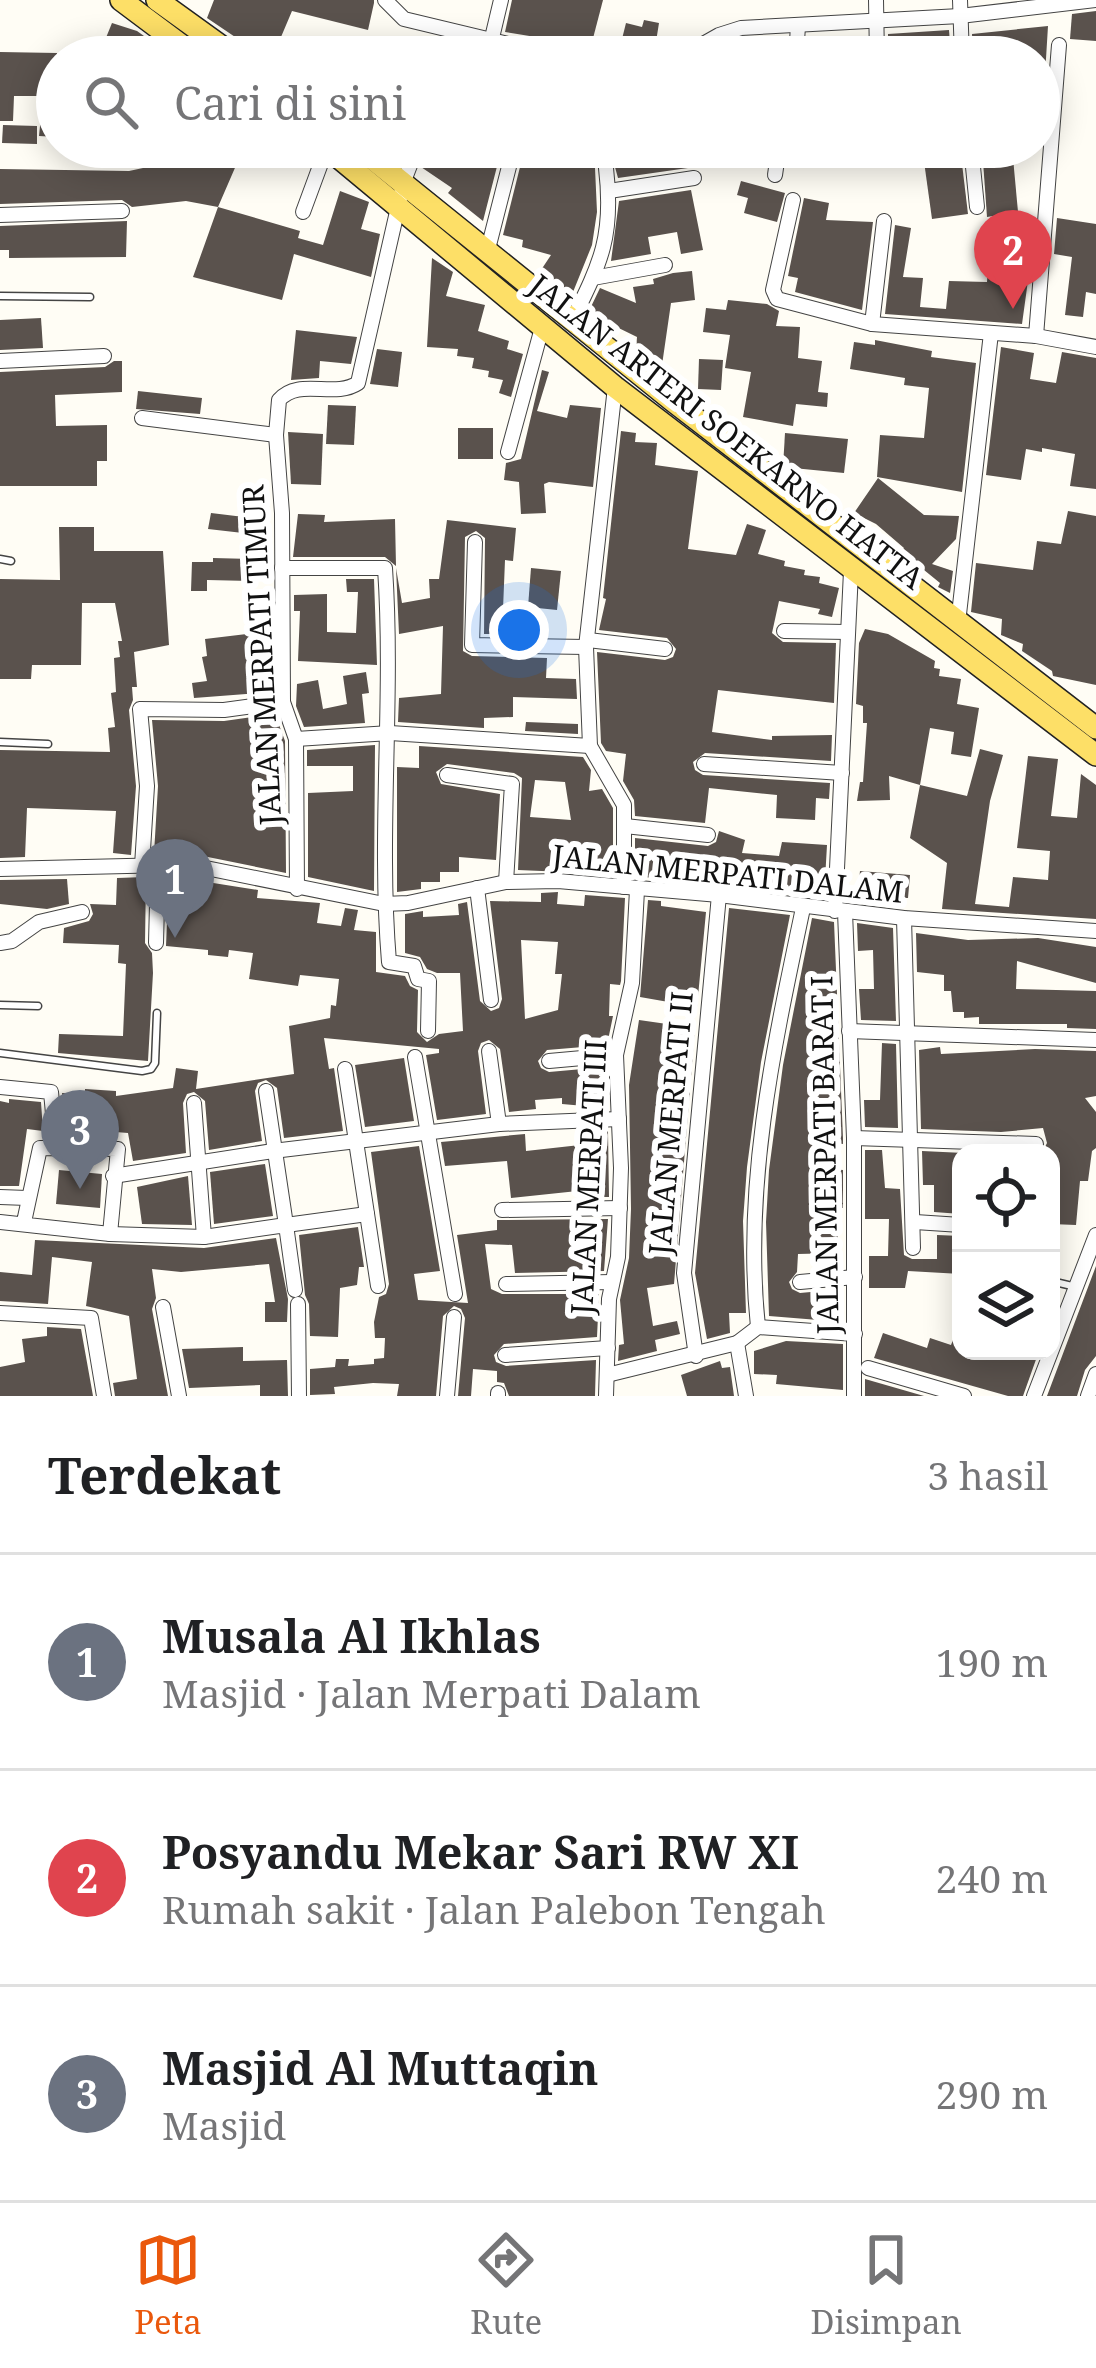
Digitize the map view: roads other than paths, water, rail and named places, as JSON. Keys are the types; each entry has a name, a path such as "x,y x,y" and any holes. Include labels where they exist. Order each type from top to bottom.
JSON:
{"main road":[{"path":"121,0 169,36"},
{"path":"158,0 207,36"},
{"name":"JALAN ARTERI SOEKARNO HATTA","path":"353,168 615,387 1096,755"},
{"path":"386,168 753,464 1096,728"},
{"path":"739,484 753,464"}],"street":[{"path":"385,0 404,19 466,36"},
{"path":"492,36 501,0"},
{"path":"876,0 876,36"},
{"path":"718,36 727,31 876,22 960,8 1096,1"},
{"path":"797,26 797,36"},
{"path":"303,212 319,168"},
{"path":"399,205 409,168"},
{"path":"488,249 509,168"},
{"path":"572,321 593,278 610,223 606,168"},
{"path":"775,175 776,168"},
{"path":"973,168 977,207"},
{"path":"1036,336 1049,168"},
{"path":"609,191 694,178"},
{"path":"793,200 773,290 777,298 872,324 1036,336 1096,347"},
{"name":"JALAN MERPATI TIMUR","path":"297,889 296,739 284,702 279,400 293,389 343,390 358,383 399,205"},
{"path":"0,215 122,212"},
{"path":"872,324 884,221"},
{"path":"593,278 665,265"},
{"path":"508,452 543,324"},
{"path":"958,623 992,333"},
{"path":"0,361 104,356"},
{"path":"615,387 587,643 590,746 617,790 625,826 708,835"},
{"path":"142,418 277,435"},
{"path":"475,542 472,645 587,643 665,649"},
{"path":"282,568 385,567 390,733 384,904 389,964 414,966 418,979 429,982 428,1031"},
{"name":"JALAN MERPATI BARAT I","path":"851,571 840,911 854,1138 854,1396"},
{"path":"784,631 848,632"},
{"path":"156,943 140,709 224,710 284,702"},
{"path":"296,739 390,733 590,746"},
{"path":"704,764 842,773"},
{"path":"447,775 512,784 506,882"},
{"name":"JALAN MERPATI III","path":"606,1396 620,1208 616,1055 632,983 625,826"},
{"name":"JALAN MERPATI DALAM","path":"0,869 201,867 384,904 506,882 630,888 904,918 1096,931"},
{"path":"477,888 491,1000"},
{"name":"JALAN MERPATI II","path":"695,1356 684,1273 718,895"},
{"path":"758,1327 754,1239 769,1069 803,908"},
{"path":"0,943 12,941 39,922 82,913"},
{"path":"904,918 913,1248"},
{"path":"849,1031 1096,1040"},
{"path":"489,1051 499,1124"},
{"path":"549,1061 616,1055"},
{"path":"415,1057 455,1294"},
{"path":"345,1069 378,1286"},
{"path":"0,1087 50,1092 56,1146"},
{"path":"266,1091 296,1297 299,1396"},
{"path":"194,1102 204,1237"},
{"path":"113,1176 499,1124 619,1119"},
{"path":"854,1138 1036,1144"},
{"path":"24,1222 42,1147 115,1146 110,1234"},
{"path":"0,1197 27,1198"},
{"path":"502,1210 620,1208"},
{"path":"0,1222 110,1234 204,1237 367,1214"},
{"path":"915,1222 952,1224"},
{"path":"1034,1396 1096,1235"},
{"path":"800,1282 855,1277"},
{"path":"506,1284 612,1282"},
{"path":"163,1307 179,1396"},
{"path":"0,1313 91,1318 104,1396"},
{"path":"447,1396 454,1317"},
{"path":"607,1375 737,1343 758,1327 855,1334"},
{"path":"737,1343 746,1396"},
{"path":"505,1355 608,1348"},
{"path":"868,1368 964,1396"},
{"path":"1088,1396 1096,1374"}],"lane":[{"path":"0,296 90,298"},
{"path":"0,559 10,561"},
{"path":"0,742 48,744"},
{"path":"0,1005 38,1006"},
{"path":"0,1053 151,1069 157,1013"},
{"path":"1060,1283 1076,1287"}],"place":[{"name":"Posyandu Mekar Sari RW XI","path":"1013,309"},
{"name":"Musala Al Ikhlas","path":"175,938"},
{"name":"Masjid Al Muttaqin","path":"80,1189"}]}
